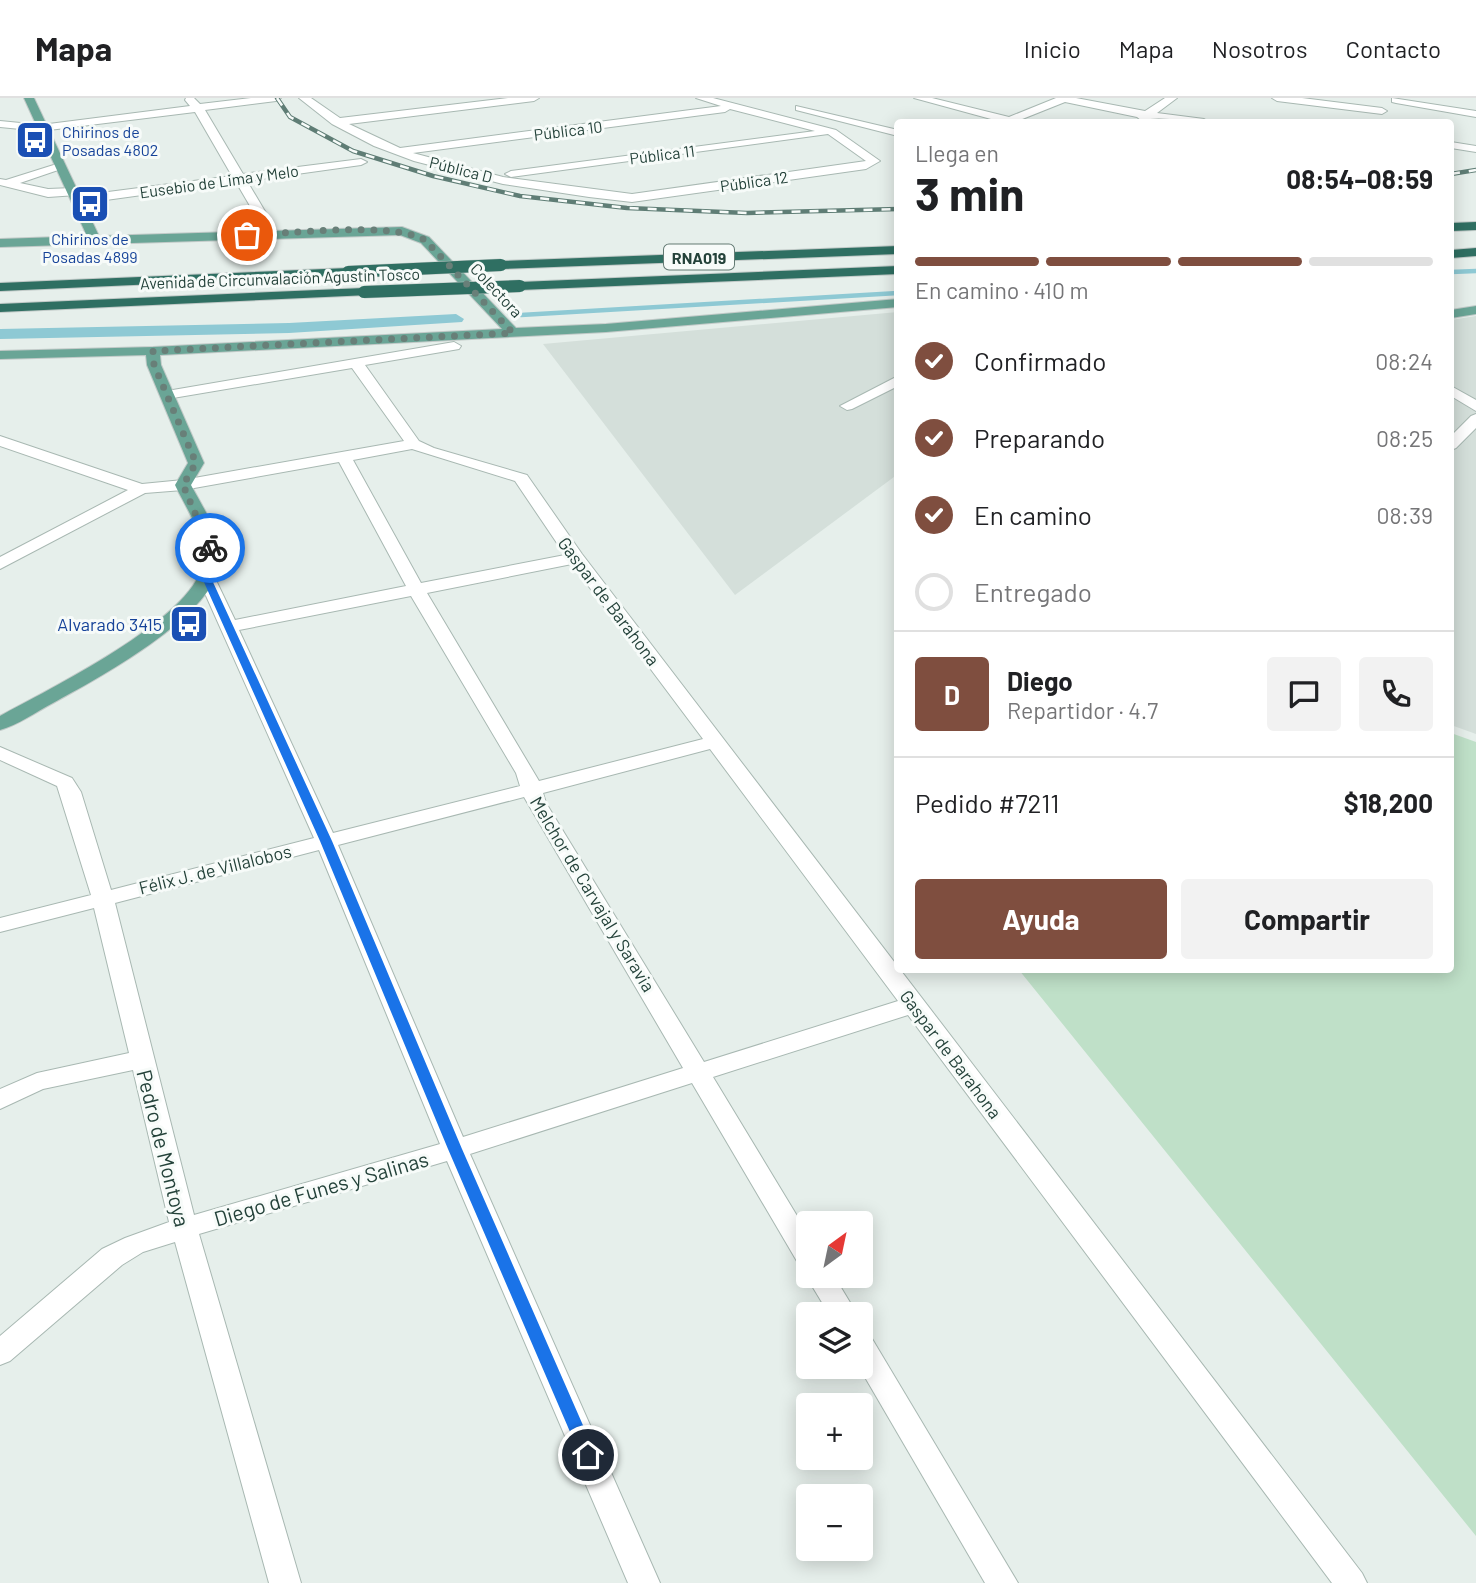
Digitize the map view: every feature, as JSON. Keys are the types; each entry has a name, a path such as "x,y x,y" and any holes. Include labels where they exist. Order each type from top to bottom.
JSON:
{"highway":[{"path":"1454,227 1476,226"},
{"path":"1454,248 1476,247"},
{"name":"Avenida de Circunvalación Agustín Tosco","path":"0,286 894,250"},
{"path":"1454,254 1476,253"},
{"name":"Avenida de Circunvalación Agustín Tosco","path":"0,308 894,270"}],"main road":[{"path":"29,98 93,239"},
{"name":"Colectora","path":"0,243 376,230 415,234 425,240 513,333"},
{"path":"513,333 606,328 894,303"},
{"path":"1454,314 1476,310"},
{"name":"Colectora","path":"0,355 153,351 513,333"},
{"path":"0,724 121,655 169,620 208,580 211,565 210,545 183,485 196,463 154,365 153,351"}],"street":[{"path":"189,98 198,108 273,234"},
{"path":"0,124 15,128 41,128 276,98"},
{"name":"Pública D","path":"304,98 336,122 398,151 435,164 492,177 632,198"},
{"path":"336,122 534,98"},
{"path":"701,98 832,132"},
{"path":"919,98 997,119"},
{"path":"1015,119 1064,98 1180,119"},
{"path":"1140,119 1172,98"},
{"path":"1277,98 1382,111"},
{"path":"1372,119 1398,99 1476,114"},
{"path":"786,104 894,132"},
{"name":"Pública 10","path":"398,151 738,107"},
{"name":"Pública 12","path":"632,198 866,166 874,161 832,132"},
{"name":"Pública 11","path":"492,177 832,132"},
{"path":"1454,145 1476,149"},
{"name":"Eusebio de Lima y Melo","path":"2,184 75,196 361,162"},
{"path":"2,184 60,166"},
{"path":"167,396 454,346"},
{"path":"0,564 141,489 183,485 414,444 356,363"},
{"path":"847,406 894,382"},
{"path":"1454,383 1469,384"},
{"path":"1454,392 1476,407"},
{"path":"1454,442 1476,419"},
{"path":"0,441 141,489"},
{"name":"Gaspar de Barahona","path":"414,444 429,451 521,478 576,558 1351,1583"},
{"name":"Melchor de Carvajal y Saravia","path":"343,456 416,589 526,773 536,803 796,1236"},
{"path":"230,626 576,558"},
{"path":"208,580 326,841 455,1149 644,1583"},
{"name":"Félix J. de Villalobos","path":"0,925 716,742"},
{"name":"Pedro de Montoya","path":"0,753 65,782 72,792 103,898 184,1228 285,1583"},
{"name":"Diego de Funes y Salinas","path":"0,1353 112,1257 134,1245 455,1149 913,1004"},
{"path":"0,1100 37,1082 142,1059"},
{"path":"873,1365 1002,1583"}],"shaded area":[{"path":"894,312 894,477 735,595 543,344"},
{"path":"1476,316 1476,734 1454,726 1454,320"}],"green space":[{"path":"1454,734 1476,742 1476,1536 1021,973 1454,973"}],"waterway":[{"path":"1454,272 1476,271"},
{"path":"521,315 894,293"},
{"path":"0,334 289,328 456,319"}],"railway":[{"path":"277,98 290,117 353,151 433,176 520,196 627,208 747,213 894,209"},
{"path":"1454,174 1476,170"}],"way so far":[{"path":"210,548 183,485 196,463 154,365 153,351 513,333 425,240 415,234 376,230 247,235"}],"place":[{"name":"Chirinos de Posadas 4802","path":"35,140"},
{"name":"Chirinos de Posadas 4899","path":"90,204"},
{"name":"Alvarado 3415","path":"189,624"}],"route":[{"path":"210,548 208,580 326,841 455,1149 588,1455"}]}
